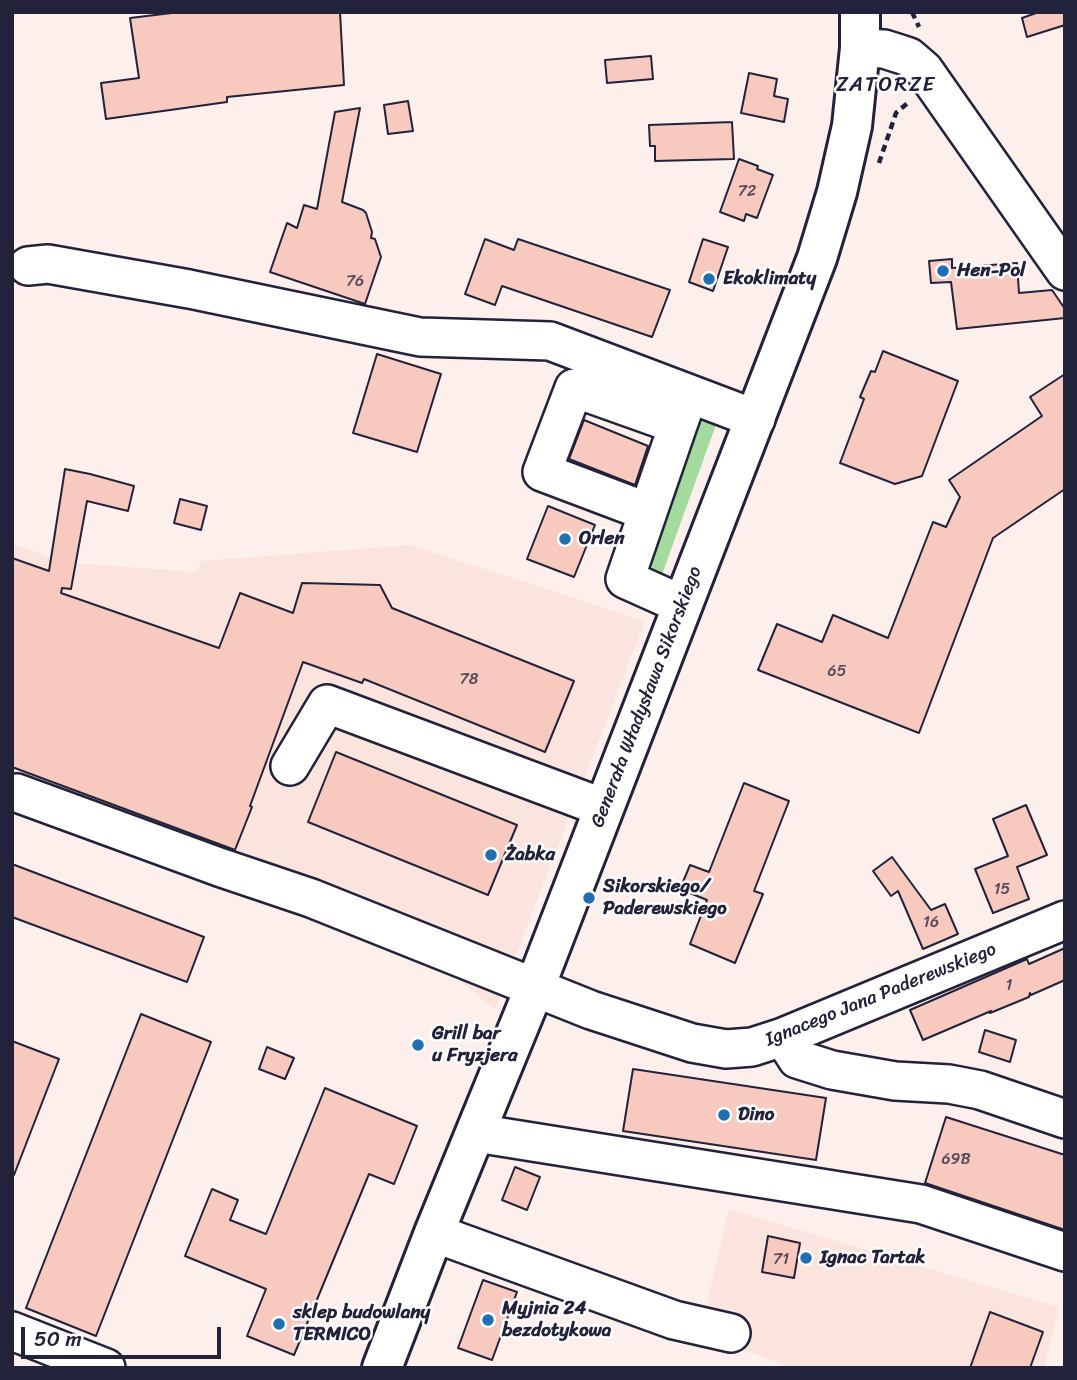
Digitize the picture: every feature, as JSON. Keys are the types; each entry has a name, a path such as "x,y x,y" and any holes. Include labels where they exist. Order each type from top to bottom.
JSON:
{"main road":[{"name":"Generała Władysława Sikorskiego","path":"382,1368 535,987 817,258 837,192 852,126 860,30"}],"street":[{"path":"860,30 884,49 909,57 924,70 1065,271"},
{"path":"28,266 48,264 189,289 420,337 550,341 683,409"},
{"path":"648,512 542,472 574,388 683,409 756,419"},
{"path":"683,409 625,579 683,605"},
{"path":"290,766 327,705 604,808"},
{"name":"Ignacego Jana Paderewskiego","path":"17,793 311,898 591,1010 692,1042 726,1049 752,1046 783,1037 1065,920"},
{"path":"783,1037 797,1059 820,1066 895,1081 949,1084 981,1090 1065,1119"},
{"path":"476,1133 920,1204 1065,1252"},
{"path":"435,1233 674,1320 731,1333"},
{"path":"12,1332 106,1368"}],"shaded area":[{"path":"12,543 49,557 75,563 196,572 202,561 411,545 645,621 495,1009 456,978 12,806"},
{"name":"Ignac Tartak","path":"729,1209 1059,1307 1044,1368 793,1368 700,1333"}],"green space":[{"path":"705,421 717,422 659,583 653,574 653,550 689,436"}],"building":[{"path":"180,12 340,12 344,85 227,97 227,102 106,119 101,83 139,78 130,18"},
{"path":"1039,12 1065,12 1065,25 1027,37 1022,18"},
{"path":"651,56 653,79 607,83 605,60"},
{"path":"749,73 777,79 774,96 788,99 784,122 741,113"},
{"path":"408,101 413,131 388,134 384,105"},
{"path":"360,108 342,202 366,213 372,232 371,238 375,239 381,257 365,304 270,272 287,223 297,228 304,205 317,209 335,112"},
{"path":"732,122 734,159 655,161 655,146 650,146 649,125"},
{"path":"739,159 773,175 757,218 746,214 744,221 720,212"},
{"path":"485,239 514,250 518,239 670,290 652,337 502,286 495,305 465,294"},
{"path":"703,239 728,247 713,291 689,282"},
{"path":"952,259 952,268 1017,263 1019,293 1052,290 1065,309 1065,318 957,329 951,282 931,283 929,261"},
{"path":"883,351 958,381 922,476 895,484 840,463 864,399 860,397 871,371 875,372"},
{"path":"377,354 441,374 417,452 353,433"},
{"path":"1065,374 1065,489 993,538 919,733 758,670 777,624 822,642 833,615 888,638 933,522 946,527 960,497 949,480 1042,416 1030,397"},
{"path":"584,420 648,446 635,485 569,459"},
{"path":"65,469 134,486 128,511 87,501 71,589 62,588 61,593 219,648 240,593 293,613 302,583 380,585 392,608 574,681 545,752 364,679 362,683 303,662 235,850 12,767 12,558 49,571"},
{"path":"180,499 207,506 201,530 174,523"},
{"path":"548,506 595,525 574,577 527,559"},
{"path":"336,752 517,825 488,895 308,822"},
{"path":"744,783 789,801 754,891 763,894 735,963 690,944 707,900 680,889 690,865 709,872"},
{"path":"1026,805 1047,855 1017,867 1029,899 993,913 975,869 1008,856 993,819"},
{"path":"892,857 931,910 945,904 958,934 923,949 898,891 891,896 873,871"},
{"path":"12,864 204,937 187,982 12,917"},
{"path":"1065,948 1065,980 923,1040 910,1010 1027,959 1029,964"},
{"path":"141,1014 211,1042 96,1336 26,1308"},
{"path":"985,1030 1016,1040 1010,1062 979,1052"},
{"path":"12,1041 59,1059 14,1175 12,1175"},
{"path":"267,1047 294,1058 285,1079 259,1069"},
{"name":"Dino","path":"633,1069 826,1098 816,1160 623,1131"},
{"path":"325,1088 417,1126 394,1184 369,1174 294,1355 247,1336 266,1289 185,1256 212,1189 238,1200 230,1220 266,1234"},
{"path":"946,1117 1065,1155 1065,1230 925,1183"},
{"path":"515,1167 540,1177 527,1210 502,1200"},
{"path":"768,1236 800,1243 794,1278 762,1272"},
{"name":"Myjnia 24 bezdotykowa","path":"483,1280 517,1292 492,1360 458,1348"},
{"path":"990,1312 1043,1332 1030,1368 970,1368"}],"place":[{"name":"Hen-Pol","path":"943,271"},
{"name":"Ekoklimaty","path":"709,279"},
{"name":"Orlen","path":"565,539"},
{"name":"Żabka","path":"491,855"},
{"name":"Sikorskiego/ Paderewskiego","path":"589,898"},
{"name":"Grill bar u Fryzjera","path":"418,1045"},
{"name":"Dino","path":"724,1115"},
{"name":"Ignac Tartak","path":"806,1258"},
{"name":"Myjnia 24 bezdotykowa","path":"488,1320"},
{"name":"sklep budowlany TERMICO","path":"279,1324"}],"district":[{"name":"ZATORZE","path":"886,86"}]}
